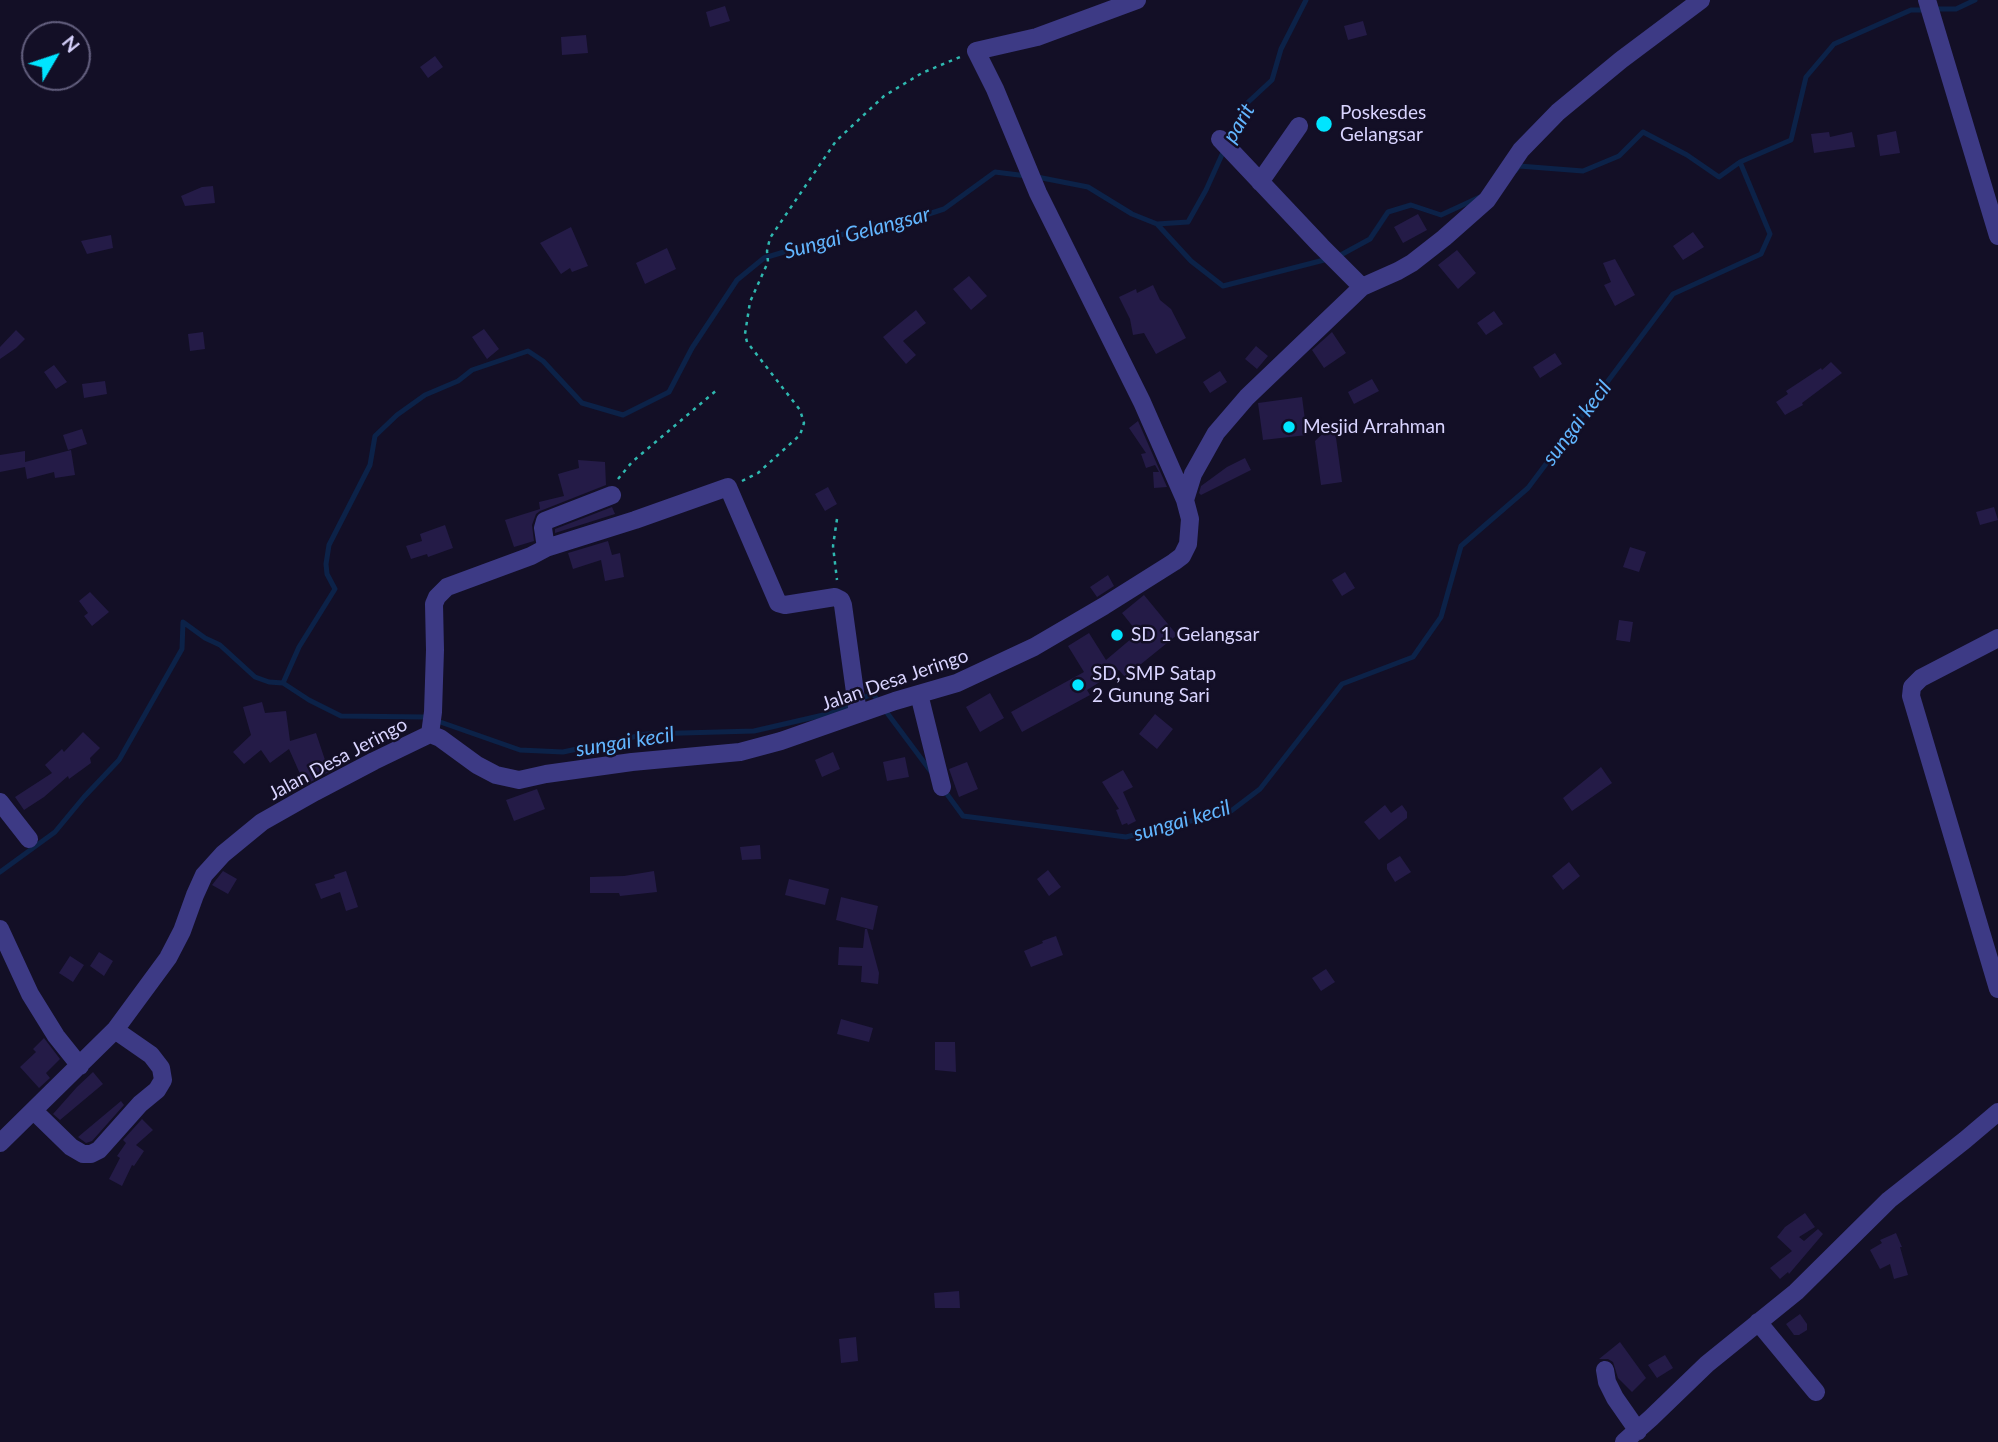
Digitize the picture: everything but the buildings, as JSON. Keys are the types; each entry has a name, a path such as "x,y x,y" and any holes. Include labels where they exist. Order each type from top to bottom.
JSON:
{"street":[{"path":"1137,0 1037,37 976,51 995,89 1038,193 1142,402 1185,500"},
{"name":"Jalan Desa Jeringo","path":"0,1143 115,1030 168,958 183,931 204,875 223,854 262,822 430,734 496,775 519,780 632,762 740,752 782,741 859,706 895,701 957,683 1034,647 1182,556 1190,533 1185,500 1193,474 1225,421 1247,397 1362,287 1412,263 1487,200 1521,150 1558,111 1701,0"},
{"path":"1927,0 1998,236"},
{"path":"1261,182 1299,126"},
{"path":"1220,139 1362,287"},
{"path":"430,734 433,712 434,604 447,587 546,548 728,487 778,603 785,605 835,597 841,600 859,706"},
{"path":"546,548 543,528 545,521 612,495"},
{"path":"1998,639 1921,678 1914,684 1911,696 1998,989"},
{"path":"919,694 943,787"},
{"path":"0,802 29,839"},
{"path":"0,929 30,994 56,1036 80,1066"},
{"path":"34,1111 71,1147 83,1154 99,1150 140,1104 157,1090 163,1080 161,1068 151,1055 115,1030"},
{"path":"1605,1370 1607,1382 1631,1437 1700,1370 1796,1292 1889,1200 1998,1112"},
{"path":"1759,1322 1816,1392"}],"path":[{"path":"728,487 758,473 800,435 804,424 800,410 747,342 745,334 750,302 768,262 770,238 836,141 884,96 922,73 976,51"},
{"path":"612,495 615,482 624,470 718,389"},
{"path":"835,597 837,582 833,547 837,519"}],"waterway":[{"name":"parit","path":"1157,224 1188,222 1206,190 1244,106 1272,80 1281,49 1306,0"},
{"name":"Sungai Gelangsar","path":"1935,9 1956,9 1975,0"},
{"name":"Sungai Gelangsar","path":"1515,171 1519,166 1583,171 1619,156 1643,132 1687,155 1719,177 1740,162 1791,140 1806,77 1834,44 1911,10 1925,10"},
{"name":"sungai kecil","path":"944,790 963,816 1126,837 1231,811 1260,789 1342,684 1413,657 1441,617 1461,546 1528,488 1673,294 1761,254 1770,234 1740,162"},
{"name":"Sungai Gelangsar","path":"0,872 55,832 119,760 182,649 183,622 220,645 255,677 283,683 299,647 335,589 327,574 329,545 370,465 375,436 397,415 425,395 458,381 472,370 528,351 543,361 582,403 623,415 669,392 692,348 737,280 764,258 877,224 907,221 944,209 995,172 1027,176"},
{"name":"Sungai Gelangsar","path":"1037,177 1088,187 1132,214 1157,224 1191,261 1223,286 1328,259"},
{"name":"Sungai Gelangsar","path":"1337,257 1370,239 1388,212 1411,205 1441,215 1480,197"},
{"name":"sungai kecil","path":"283,683 341,716 426,717 520,750 563,752 647,734 754,731 832,713 852,704"},
{"name":"sungai kecil","path":"860,699 873,694 932,773"}],"place":[{"name":"Poskesdes Gelangsar","path":"1324,124"},
{"name":"Mesjid Arrahman","path":"1289,427"},
{"name":"SD 1 Gelangsar","path":"1117,635"},
{"name":"SD, SMP Satap 2 Gunung Sari","path":"1078,685"}]}
